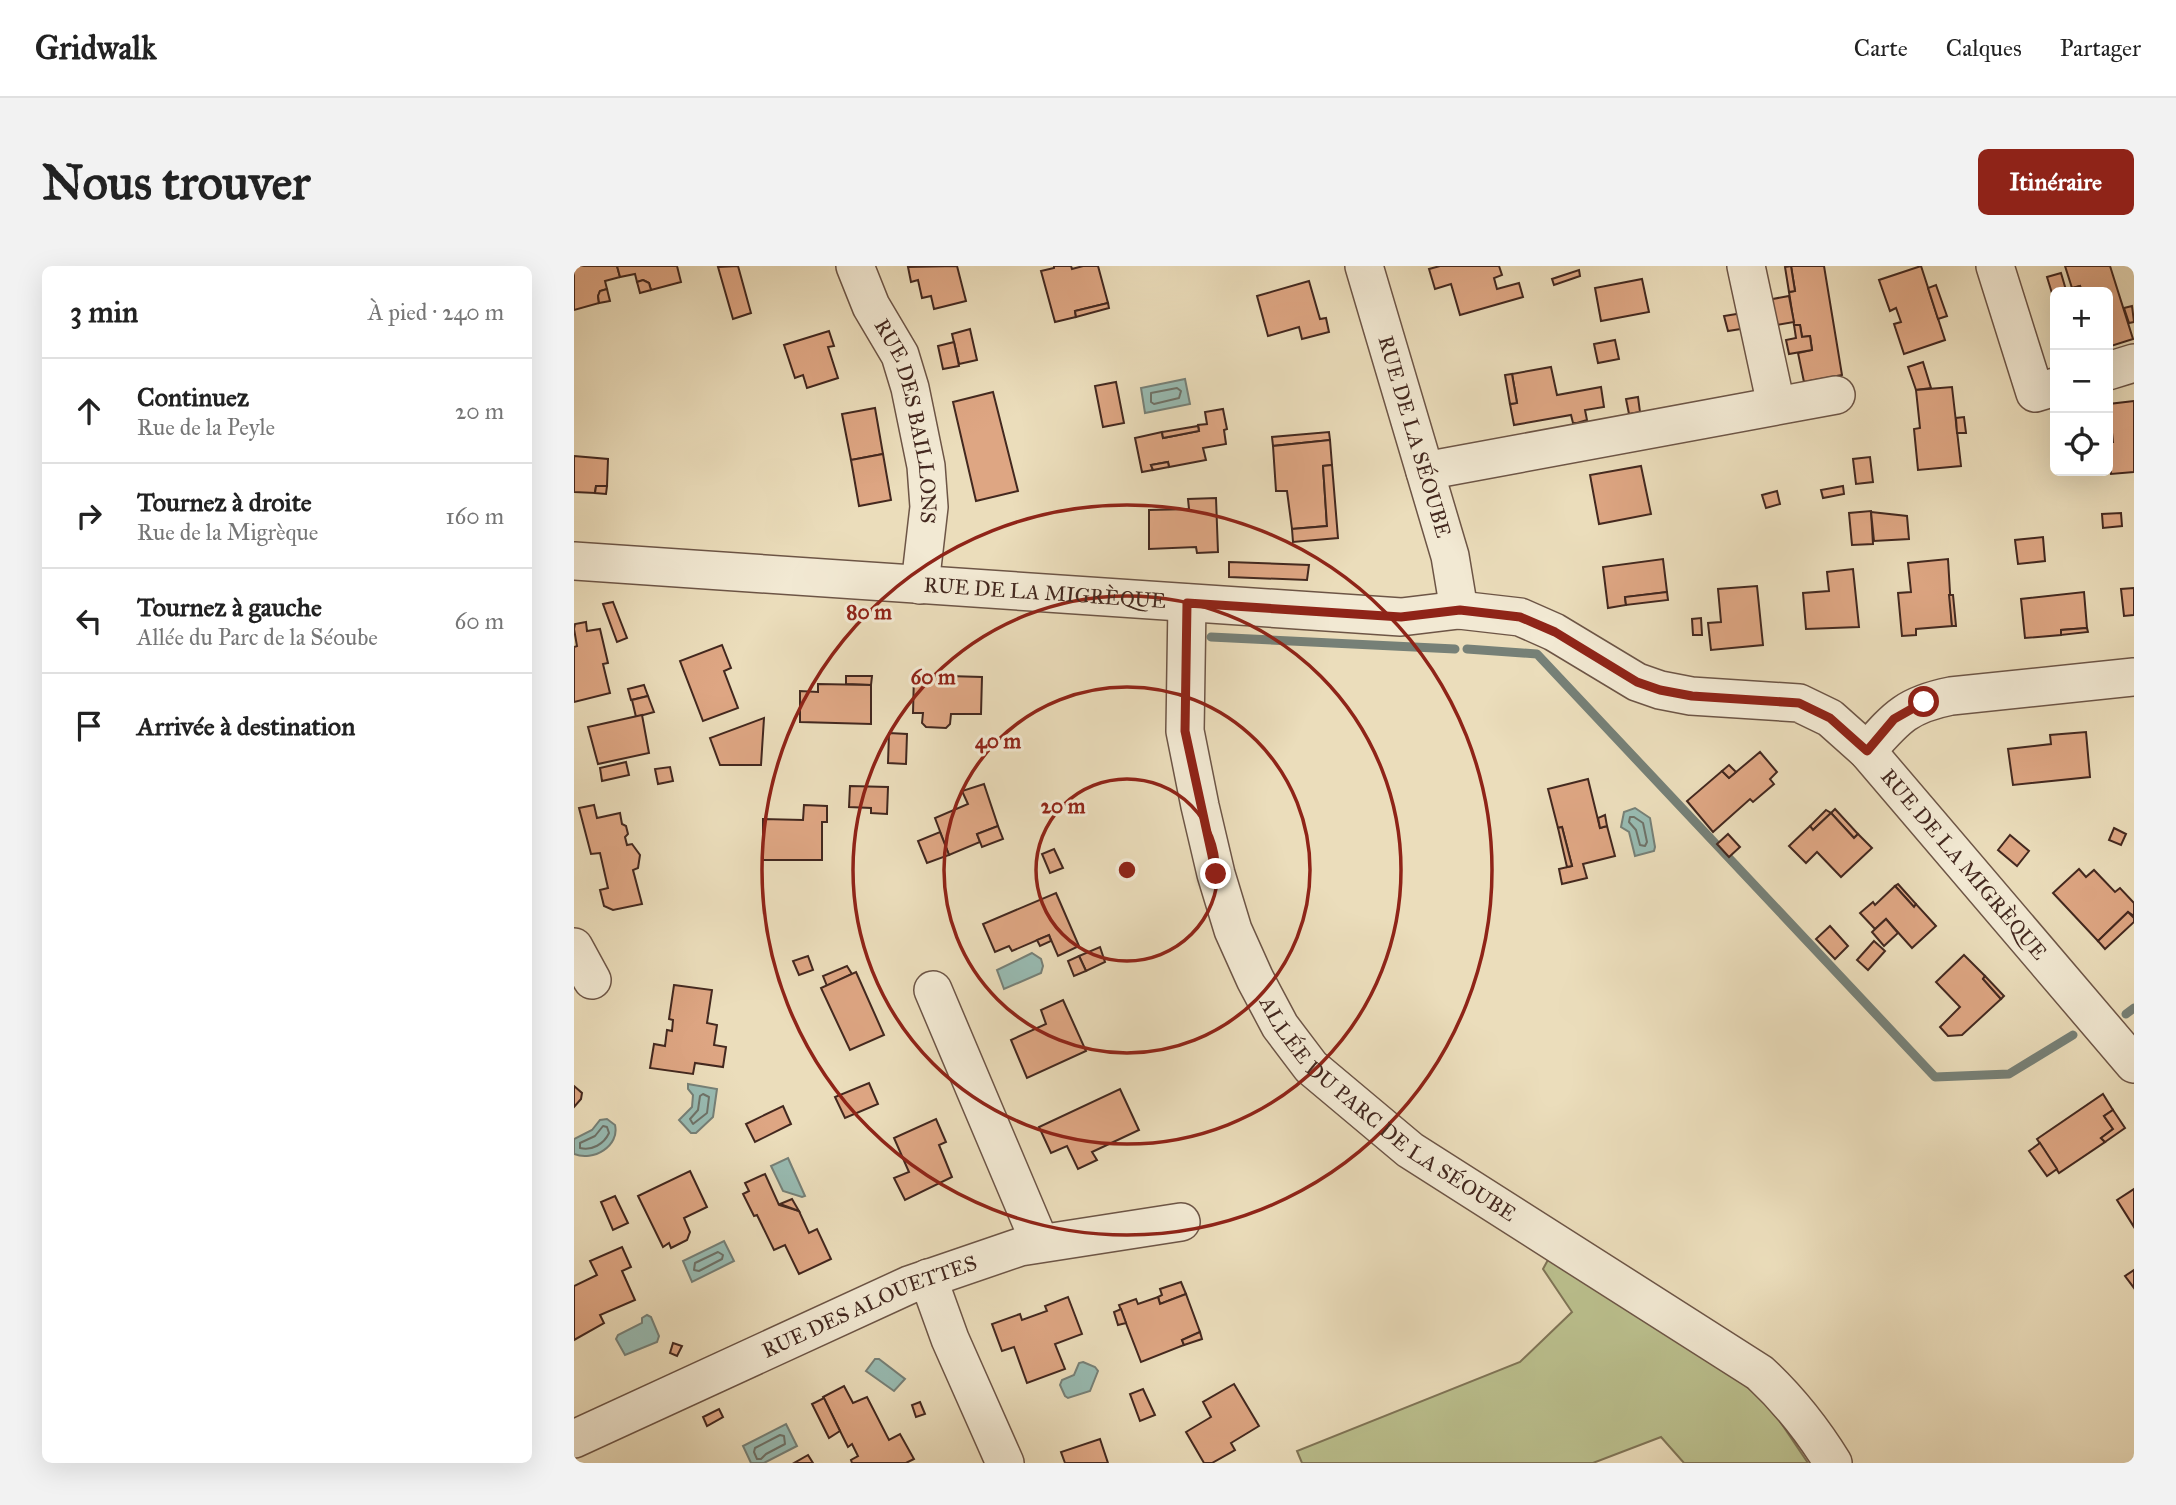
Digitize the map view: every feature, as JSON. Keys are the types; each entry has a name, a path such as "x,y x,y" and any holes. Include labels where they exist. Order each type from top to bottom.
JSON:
{"street":[{"name":"RUE DES BAILLONS","path":"855,266 871,306 900,355 910,388 926,466 929,507 920,585"},
{"name":"RUE DE LA SÉOUBE","path":"1364,266 1450,556 1460,610"},
{"path":"1746,266 1776,405"},
{"path":"1995,266 2035,393 2050,388"},
{"path":"2113,369 2134,363"},
{"path":"1425,471 1836,395"},
{"name":"RUE DE LA MIGRÈQUE","path":"574,561 1401,617 1460,610 1520,617 1555,632 1637,682 1660,690 1692,696 1799,703 1830,718 1867,751 2134,1064"},
{"name":"ALLÉE DU PARC DE LA SÉOUBE","path":"1187,603 1185,731 1200,806 1233,930 1280,1027 1311,1067 1410,1150 1760,1373 1804,1419 1833,1463"},
{"path":"1867,751 1894,719 1924,702 1951,696 2134,677"},
{"path":"574,947 592,980"},
{"path":"933,990 1040,1243"},
{"name":"RUE DES ALOUETTES","path":"578,1428 909,1285 995,1254 1040,1243 1181,1222"},
{"path":"928,1278 950,1339 1005,1463"}],"green space":[{"path":"1549,1258 1728,1371 1759,1397 1779,1420 1808,1463 1684,1463 1661,1437 1593,1463 1302,1463 1297,1451 1520,1362 1572,1312 1543,1269"}],"water":[{"path":"1185,379 1190,404 1145,413 1141,388"},
{"path":"1635,808 1650,818 1655,847 1654,851 1635,856 1629,832 1621,827 1624,812"},
{"path":"1032,953 1041,959 1041,973 1004,989 997,970"},
{"path":"688,1084 717,1089 713,1117 696,1133 691,1133 679,1120 692,1107 693,1095"},
{"path":"607,1119 615,1125 613,1140 609,1146 589,1156 574,1154 574,1139 592,1130 600,1120"},
{"path":"788,1158 805,1196 783,1191 771,1166"},
{"path":"724,1241 734,1261 692,1282 683,1261"},
{"path":"647,1315 651,1317 659,1336 657,1342 625,1355 616,1339 618,1335 642,1323 642,1318"},
{"path":"875,1359 879,1359 905,1379 894,1391 866,1371"},
{"path":"1083,1362 1098,1371 1090,1391 1068,1398 1060,1385 1062,1380 1074,1375 1079,1363"},
{"path":"786,1424 797,1446 764,1463 751,1463 743,1446"}],"building":[{"path":"574,266 617,266 620,277 605,281 607,289 600,291 599,303 574,310"},
{"path":"617,266 677,266 681,282 651,290 649,283 643,280 637,282 635,274 620,277"},
{"path":"738,266 751,313 733,319 718,267"},
{"path":"957,266 966,301 934,309 931,296 922,298 918,280 911,282 908,267"},
{"path":"1054,266 1071,266 1072,269 1098,266 1108,303 1075,311 1076,317 1055,322 1041,271"},
{"path":"1440,266 1499,266 1502,275 1494,278 1497,289 1519,283 1523,297 1460,315 1451,284 1435,289 1429,269"},
{"path":"1791,266 1824,266 1842,375 1804,382 1798,353 1812,350 1810,336 1802,337 1800,325 1794,325 1789,292 1795,291"},
{"path":"1791,266 1795,291 1789,292 1785,267"},
{"path":"1921,266 1945,340 1904,354 1894,324 1901,322 1896,308 1890,311 1879,280"},
{"path":"2065,266 2110,266 2133,339 2113,345 2113,287 2072,287"},
{"path":"1579,270 1580,276 1554,285 1552,279"},
{"path":"2061,273 2065,287 2050,287 2047,277"},
{"path":"1642,279 1649,312 1601,321 1595,288"},
{"path":"643,280 649,283 651,290 640,293 637,282"},
{"path":"1309,281 1320,319 1326,318 1329,332 1302,339 1299,327 1268,336 1257,296"},
{"path":"1936,285 1947,316 1938,319 1928,288"},
{"path":"607,289 610,301 599,303 600,291"},
{"path":"1789,296 1794,322 1771,326 1767,300"},
{"path":"1108,303 1109,308 1076,317 1075,311"},
{"path":"2132,306 2134,322 2129,323 2124,308"},
{"path":"1743,313 1747,328 1728,331 1724,316"},
{"path":"1794,325 1800,325 1802,337 1810,336 1812,350 1789,354 1786,340 1796,338"},
{"path":"970,329 977,360 959,364 952,334"},
{"path":"829,331 834,346 828,347 838,378 807,388 803,375 795,378 784,345"},
{"path":"1615,340 1619,359 1598,363 1594,344"},
{"path":"954,342 959,366 943,369 938,346"},
{"path":"1923,362 1931,388 1916,390 1908,367"},
{"path":"1551,367 1557,395 1601,387 1604,407 1585,410 1587,420 1577,423 1573,423 1571,415 1514,425 1510,404 1517,403 1512,374"},
{"path":"1512,374 1517,403 1510,404 1505,375"},
{"path":"1116,382 1124,423 1103,427 1095,386"},
{"path":"1952,387 1961,466 1918,470 1914,429 1920,428 1916,390"},
{"path":"993,392 1018,491 976,501 953,402"},
{"path":"1638,397 1640,412 1629,414 1626,399"},
{"path":"2134,401 2134,472 2113,474 2113,404"},
{"path":"875,408 883,454 851,460 842,414"},
{"path":"1223,409 1227,429 1224,430 1226,444 1203,448 1206,460 1169,467 1168,462 1151,465 1153,470 1142,472 1135,438 1162,432 1163,438 1199,431 1198,425 1207,424 1205,412"},
{"path":"1964,417 1966,433 1957,433 1956,418"},
{"path":"1198,426 1199,431 1163,438 1162,432"},
{"path":"1329,432 1330,440 1273,446 1272,437"},
{"path":"1330,440 1332,465 1323,466 1327,526 1292,529 1287,491 1276,491 1273,446"},
{"path":"883,454 891,500 859,506 851,460"},
{"path":"574,456 608,459 607,486 596,486 595,493 574,492"},
{"path":"1870,457 1873,482 1856,484 1853,459"},
{"path":"1168,462 1169,467 1153,470 1151,465"},
{"path":"1332,465 1338,538 1293,542 1292,529 1327,526 1323,466"},
{"path":"1641,466 1651,514 1599,524 1590,475"},
{"path":"596,486 607,486 606,494 595,493"},
{"path":"1843,486 1844,494 1823,498 1821,490"},
{"path":"1777,491 1780,504 1766,508 1762,495"},
{"path":"1216,498 1218,552 1197,553 1196,547 1149,549 1149,510 1189,509 1188,499"},
{"path":"1871,511 1873,544 1852,545 1849,513"},
{"path":"1871,512 1907,516 1909,539 1874,541"},
{"path":"2121,513 2122,526 2103,528 2102,514"},
{"path":"2043,537 2045,561 2018,564 2015,540"},
{"path":"1663,559 1667,592 1625,597 1626,605 1608,608 1603,567"},
{"path":"1948,559 1952,626 1916,629 1916,635 1902,636 1898,593 1911,592 1908,563"},
{"path":"1229,562 1309,565 1307,580 1229,577"},
{"path":"1853,569 1859,627 1806,629 1803,593 1829,591 1827,572"},
{"path":"1757,586 1763,645 1711,650 1708,623 1721,622 1718,589"},
{"path":"2134,588 2134,615 2124,616 2121,589"},
{"path":"1667,592 1668,600 1626,605 1625,597"},
{"path":"2084,592 2087,628 2061,630 2061,635 2025,638 2021,599"},
{"path":"1949,595 1953,595 1956,626 1952,626"},
{"path":"613,602 627,638 617,642 603,604"},
{"path":"1701,618 1702,635 1693,635 1692,619"},
{"path":"586,622 587,631 600,629 608,663 603,664 610,693 574,702 574,647 577,646 574,629 575,624"},
{"path":"2087,628 2088,632 2061,635 2061,630"},
{"path":"722,645 731,668 724,671 738,708 703,721 680,661"},
{"path":"914,675 982,677 981,714 951,714 950,724 946,728 926,727 922,723 923,713 913,713"},
{"path":"846,676 872,676 871,685 846,684"},
{"path":"818,684 871,685 871,724 800,722 800,691 818,692"},
{"path":"644,685 648,696 631,700 628,689"},
{"path":"648,696 654,712 636,717 632,700"},
{"path":"642,715 649,753 598,764 588,727"},
{"path":"764,718 761,765 720,765 710,738"},
{"path":"2086,732 2090,777 2013,785 2008,749 2051,744 2050,735"},
{"path":"889,733 907,734 906,764 888,763"},
{"path":"1760,752 1777,772 1770,779 1774,784 1753,802 1750,799 1713,832 1687,801 1722,771 1729,778"},
{"path":"626,762 629,775 602,781 600,768"},
{"path":"1729,765 1736,772 1729,778 1722,771"},
{"path":"670,767 673,781 658,784 655,769"},
{"path":"1588,779 1600,828 1607,826 1615,856 1583,864 1587,878 1562,884 1559,869 1572,866 1548,789"},
{"path":"984,784 998,826 977,834 980,842 949,855 935,818 968,804 962,791"},
{"path":"850,786 888,787 887,814 871,813 871,808 849,807"},
{"path":"594,805 597,818 620,813 628,834 625,837 627,845 632,844 640,855 638,868 633,870 642,904 613,910 604,906 600,890 608,888 600,853 591,854 579,808"},
{"path":"804,805 827,806 827,822 822,822 822,860 763,860 763,819 803,820"},
{"path":"1835,809 1858,834 1854,838 1831,813"},
{"path":"1826,810 1831,813 1813,830 1810,826"},
{"path":"1831,813 1854,838 1858,834 1872,848 1841,877 1817,852 1806,863 1789,846 1810,826 1813,830"},
{"path":"1605,815 1607,826 1600,828 1598,818"},
{"path":"998,826 1003,839 982,847 977,834"},
{"path":"1562,827 1572,866 1567,867 1558,828"},
{"path":"2114,828 2126,834 2121,845 2109,840"},
{"path":"940,832 949,855 927,863 918,841"},
{"path":"1728,834 1740,847 1729,857 1717,844"},
{"path":"2010,835 2029,851 2017,866 1998,850"},
{"path":"1054,849 1063,868 1050,873 1042,854"},
{"path":"2079,869 2086,877 2094,870 2115,892 2120,888 2134,903 2134,916 2128,912 2098,941 2053,893"},
{"path":"1898,884 1916,904 1914,907 1895,886"},
{"path":"1895,886 1936,926 1912,948 1886,919 1875,929 1860,913 1873,902 1875,905"},
{"path":"1056,893 1079,946 1058,956 1049,935 1012,951 1009,946 995,952 983,924"},
{"path":"2128,912 2134,922 2105,949 2098,941"},
{"path":"1886,919 1898,933 1884,946 1872,932"},
{"path":"1830,926 1848,946 1835,959 1816,939"},
{"path":"1049,935 1051,941 1040,946 1037,940"},
{"path":"1874,941 1885,951 1868,970 1857,960"},
{"path":"1100,947 1105,962 1086,971 1079,956"},
{"path":"1964,955 1985,976 1983,979 2001,999 1962,1035 1948,1036 1940,1027 1960,1007 1936,982"},
{"path":"808,956 813,970 799,975 793,961"},
{"path":"1079,956 1086,971 1074,976 1068,961"},
{"path":"847,966 852,974 827,986 823,976"},
{"path":"856,972 884,1035 850,1050 821,988"},
{"path":"1985,976 2004,996 2001,999 1983,979"},
{"path":"674,985 712,990 707,1023 717,1025 714,1045 726,1047 723,1067 695,1063 693,1074 650,1068 654,1044 665,1046 667,1030 672,1031 673,1020 669,1019"},
{"path":"1063,1000 1086,1051 1027,1078 1011,1040 1046,1024 1041,1010"},
{"path":"869,1083 878,1104 845,1118 835,1097"},
{"path":"574,1086 582,1093 581,1099 574,1107"},
{"path":"1120,1089 1139,1130 1092,1152 1097,1160 1078,1169 1067,1146 1051,1153 1039,1127"},
{"path":"2103,1094 2113,1110 2104,1116 2113,1129 2101,1138 2105,1142 2059,1173 2037,1139"},
{"path":"783,1106 791,1124 755,1142 746,1124"},
{"path":"2113,1110 2125,1128 2105,1142 2101,1138 2113,1129 2104,1116"},
{"path":"936,1119 946,1142 939,1145 952,1177 905,1200 894,1178 909,1172 894,1138"},
{"path":"2040,1143 2057,1169 2047,1176 2029,1151"},
{"path":"690,1171 707,1207 684,1218 690,1232 687,1240 671,1248 669,1243 663,1247 638,1196"},
{"path":"765,1174 779,1205 799,1211 809,1233 817,1229 831,1259 799,1274 785,1245 774,1250 743,1194 749,1191 745,1183"},
{"path":"2134,1189 2134,1227 2117,1200"},
{"path":"615,1196 628,1223 613,1230 601,1202"},
{"path":"792,1199 799,1211 780,1204"},
{"path":"622,1247 631,1267 622,1271 635,1300 600,1315 604,1323 574,1340 574,1286 597,1275 590,1261"},
{"path":"2134,1270 2134,1288 2125,1276"},
{"path":"1181,1282 1186,1294 1160,1304 1160,1289"},
{"path":"1186,1294 1200,1332 1182,1340 1184,1345 1141,1362 1119,1305 1136,1299 1138,1304 1158,1297 1160,1304"},
{"path":"1068,1297 1082,1334 1055,1344 1065,1369 1027,1383 1014,1347 1002,1351 992,1324 1020,1314 1022,1320 1047,1311 1045,1306"},
{"path":"1121,1309 1126,1323 1118,1325 1114,1312"},
{"path":"1200,1332 1202,1339 1184,1345 1182,1340"},
{"path":"673,1343 682,1346 677,1356 670,1353"},
{"path":"1234,1384 1259,1426 1231,1443 1235,1450 1212,1463 1204,1463 1186,1432 1211,1417 1203,1402"},
{"path":"844,1386 853,1403 867,1397 889,1440 900,1434 914,1459 906,1463 852,1463 851,1460 858,1456 852,1444 848,1447 823,1397"},
{"path":"1143,1389 1155,1415 1140,1421 1130,1394"},
{"path":"824,1398 840,1431 829,1438 812,1404"},
{"path":"920,1402 925,1414 916,1417 912,1405"},
{"path":"719,1409 723,1417 707,1426 703,1417"},
{"path":"1100,1439 1108,1463 1065,1463 1061,1452"},
{"path":"808,1455 813,1463 794,1463"}],"waterway":[{"path":"1211,637 1455,649"},
{"path":"1467,649 1537,654 1935,1077 2009,1074 2073,1035"},
{"path":"2126,1014 2134,1008"}],"route":[{"path":"1216,874 1185,731 1187,603 1401,617 1460,610 1520,617 1555,632 1637,682 1660,690 1692,696 1799,703 1830,718 1867,751 1894,719 1924,702"}]}
